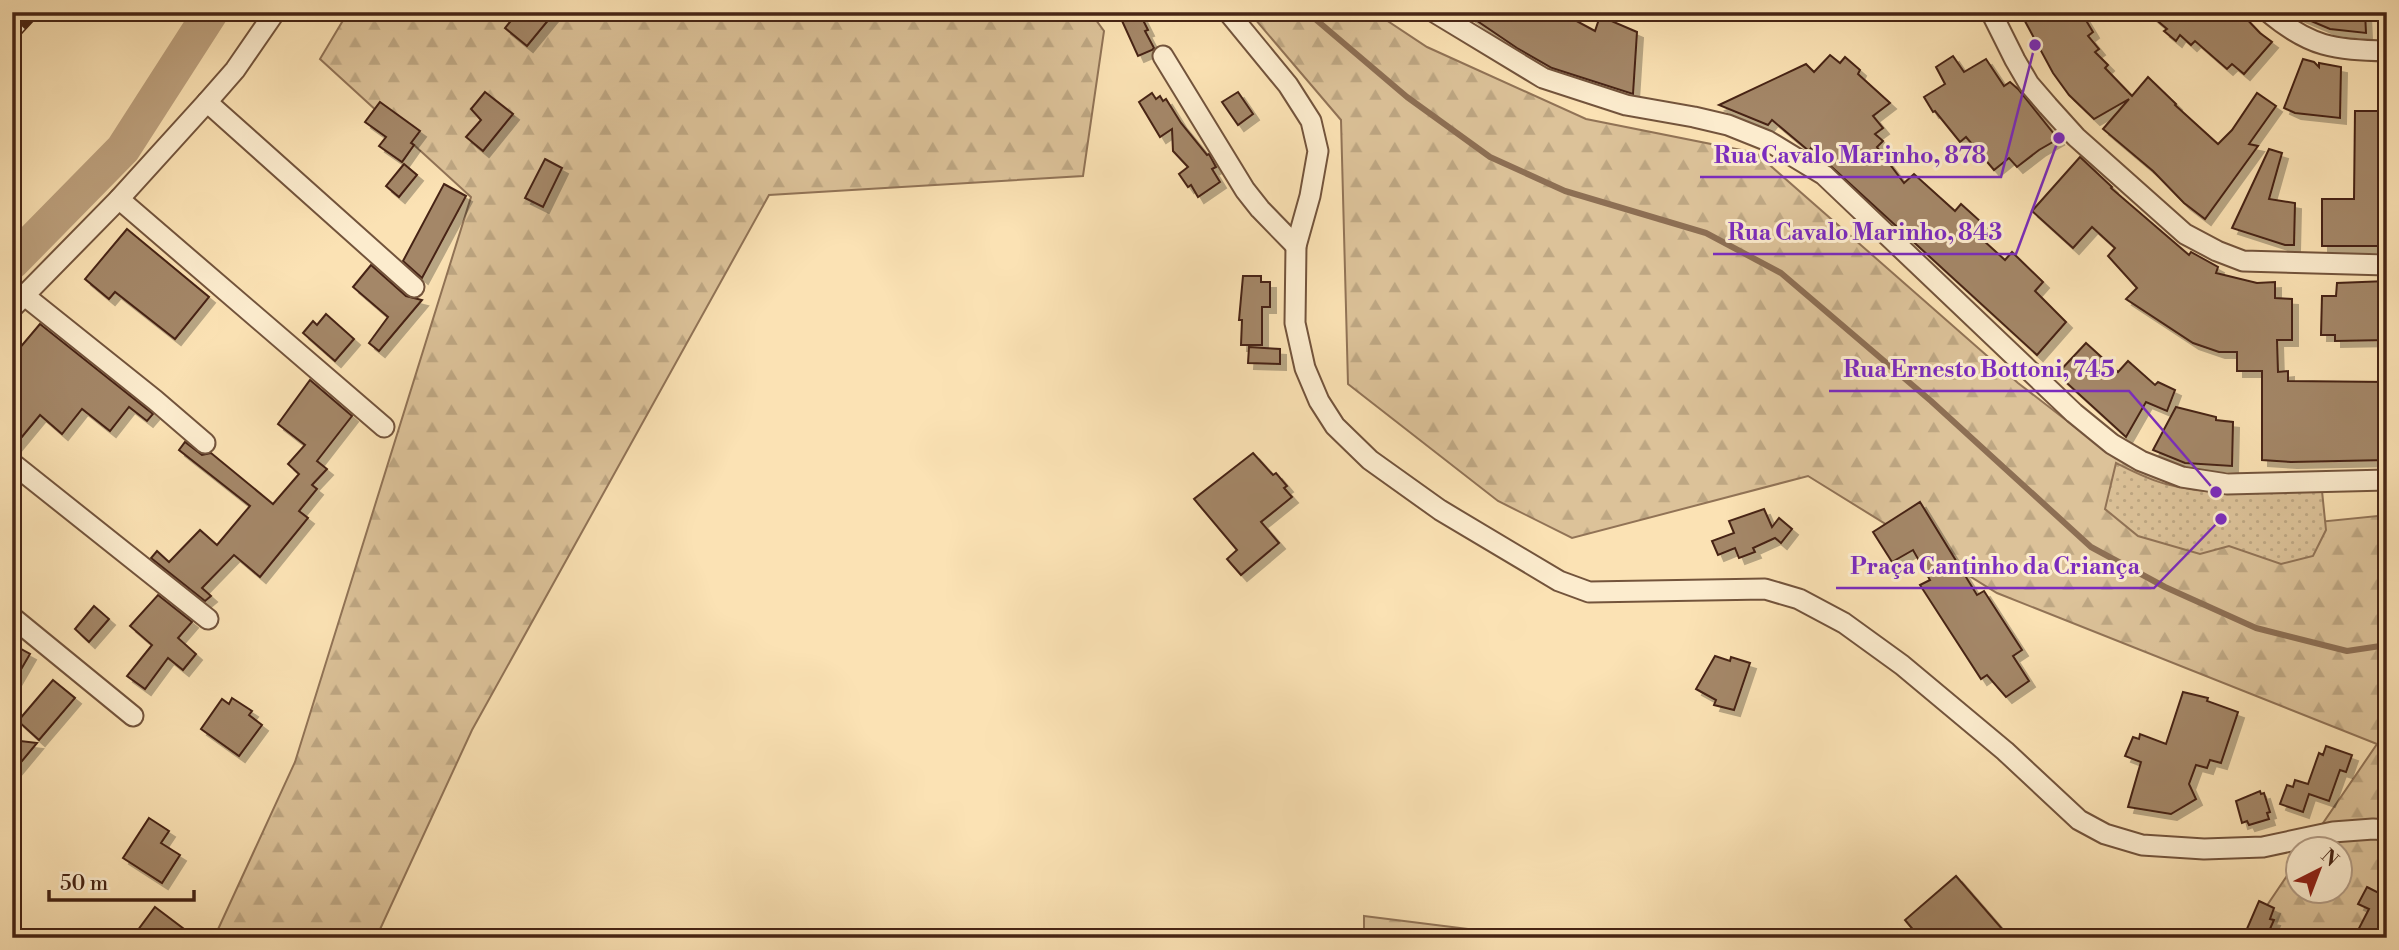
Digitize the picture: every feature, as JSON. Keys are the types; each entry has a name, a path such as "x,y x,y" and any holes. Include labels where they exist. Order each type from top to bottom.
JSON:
{"street":[{"path":"205,443 155,400 19,302 120,199 207,103 275,12"},
{"path":"1228,12 1289,85 1311,121 1318,151 1310,196 1296,246 1295,323 1305,368 1319,401 1335,426 1370,460 1440,510 1559,581 1589,592 1765,589 1799,599 1844,623 1902,665 2004,751 2078,820 2105,834 2142,845 2204,849 2263,847 2333,832 2387,830"},
{"path":"1434,12 1543,78 1626,105 1728,125 1769,141 1824,175 2074,413 2112,444 2141,461 2182,477 2227,484 2387,480"},
{"path":"1991,12 2015,60 2048,106 2076,137 2185,234 2243,261 2387,265"},
{"path":"2268,12 2296,34 2318,44 2345,51 2387,51"},
{"path":"1163,56 1245,190 1296,246"},
{"path":"207,103 414,287"},
{"path":"120,199 384,427"},
{"path":"12,463 208,619"},
{"path":"12,617 133,716"}],"green space":[{"path":"348,12 1090,12 1104,31 1083,176 769,195 472,730 376,938 214,938 295,762 471,197 320,59"},
{"path":"1249,12 1374,12 1427,47 1586,119 1756,153 2018,383 2115,458 2278,526 2387,515 2387,938 2245,938 2284,880 2284,904 2354,904 2354,834 2316,834 2377,744 1997,593 1808,476 1572,538 1498,501 1348,384 1341,120"},
{"path":"2116,463 2160,482 2205,491 2322,491 2326,530 2313,556 2281,564 2229,546 2200,554 2138,536 2105,509"},
{"path":"1364,916 1539,938 1364,938"}],"building":[{"path":"518,12 555,12 527,46 505,28"},
{"path":"1118,12 1139,12 1148,30 1145,31 1154,48 1152,50 1138,56"},
{"path":"1464,12 1560,12 1595,31 1600,16 1637,32 1633,94 1552,68"},
{"path":"2020,12 2081,12 2093,32 2088,36 2099,49 2095,52 2108,65 2105,68 2132,96 2148,77 2218,144 2232,130 2257,93 2276,106 2249,144 2258,146 2205,219 2103,129 2129,99 2094,119 2069,95 2053,73"},
{"path":"2147,12 2240,12 2272,42 2244,74 2232,64 2227,69 2195,41 2191,45 2180,35 2176,41 2164,31 2167,29"},
{"path":"2290,12 2365,12 2366,33 2330,29"},
{"path":"1830,55 1840,63 1845,57 1860,70 1858,74 1890,103 1873,116 1883,128 1875,134 1883,141 1877,147 1904,183 1914,174 1955,211 1961,204 1981,222 1973,231 2005,260 2012,252 2043,282 2035,291 2066,322 2037,355 1811,148 1809,151 1772,120 1768,125 1719,105 1806,64 1814,72"},
{"path":"1953,56 1964,72 1986,59 2004,86 2010,82 2018,89 2058,139 2017,167 2009,158 1994,170 1966,137 1960,142 1935,111 1933,112 1924,97 1945,84 1936,67"},
{"path":"2303,59 2314,62 2319,67 2319,63 2341,67 2340,118 2295,113 2284,108"},
{"path":"485,92 513,114 483,151 466,137 481,120 471,109"},
{"path":"1238,92 1253,114 1238,125 1222,102"},
{"path":"1152,93 1156,99 1160,96 1163,101 1166,99 1181,123 1207,155 1209,154 1216,167 1212,169 1220,182 1198,197 1191,185 1188,187 1179,174 1188,167 1173,151 1172,129 1160,137 1139,102"},
{"path":"380,102 420,131 402,162 379,146 386,137 365,122"},
{"path":"2355,111 2383,111 2384,132 2387,132 2387,246 2322,246 2322,199 2354,199"},
{"path":"2269,149 2282,153 2269,199 2295,203 2294,245 2285,245 2232,228"},
{"path":"2080,157 2111,188 2189,255 2191,252 2218,267 2216,273 2257,283 2275,282 2275,298 2292,299 2292,340 2277,340 2278,372 2288,371 2288,381 2387,382 2387,460 2262,460 2262,371 2237,371 2237,352 2219,352 2193,343 2126,299 2137,288 2108,256 2115,248 2092,227 2073,248 2032,211"},
{"path":"545,159 562,168 543,207 525,198"},
{"path":"404,164 417,175 399,197 386,186"},
{"path":"444,184 466,196 422,278 403,261"},
{"path":"127,229 209,297 175,339 115,292 109,299 85,279"},
{"path":"371,265 406,296 422,300 379,351 369,343 388,317 353,287"},
{"path":"1243,276 1261,276 1261,282 1270,282 1270,307 1262,307 1262,345 1241,345 1242,320 1239,320"},
{"path":"2387,281 2387,340 2335,341 2335,335 2321,335 2322,296 2336,296 2337,283"},
{"path":"326,314 354,339 335,361 303,333 313,321 317,325"},
{"path":"40,324 153,414 147,421 129,407 110,431 82,409 62,434 40,415 12,449 12,357"},
{"path":"2086,343 2118,372 2128,361 2155,385 2158,382 2175,390 2167,411 2146,402 2126,437 2057,374"},
{"path":"1249,347 1280,349 1280,364 1248,363"},
{"path":"310,380 352,416 317,461 327,469 312,485 317,489 299,511 308,518 260,577 234,555 202,588 211,596 205,601 151,558 157,551 169,562 200,530 217,545 250,506 179,450 185,442 202,455 211,453 273,504 299,474 288,464 305,445 278,424"},
{"path":"2176,407 2216,417 2216,420 2233,422 2232,466 2185,463 2153,450"},
{"path":"1253,453 1273,475 1276,473 1292,497 1261,522 1279,543 1241,575 1227,559 1237,550 1194,499"},
{"path":"1920,502 1977,595 1984,591 2022,650 2013,656 2029,681 2006,697 1987,675 1981,679 1920,585 1930,580 1913,550 1892,562 1873,532"},
{"path":"1764,509 1772,527 1779,518 1792,529 1781,543 1775,538 1753,548 1755,552 1739,558 1735,548 1718,555 1712,541 1734,533 1729,521"},
{"path":"158,595 192,622 178,638 196,654 183,670 168,658 145,689 127,676 152,645 130,626"},
{"path":"94,606 109,619 89,642 75,629"},
{"path":"12,644 30,654 12,685"},
{"path":"1715,656 1730,661 1731,657 1750,663 1734,710 1714,705 1716,700 1696,689"},
{"path":"53,680 75,698 39,740 18,721"},
{"path":"2183,692 2208,698 2207,701 2238,712 2221,763 2210,760 2207,768 2196,765 2189,784 2196,799 2171,814 2128,807 2141,762 2125,756 2133,737 2139,739 2140,734 2166,744"},
{"path":"232,698 252,711 249,715 262,725 239,756 201,729 222,699 229,704"},
{"path":"12,740 37,743 12,773"},
{"path":"2326,746 2352,755 2346,772 2340,770 2329,801 2309,794 2303,812 2280,804 2287,785 2293,787 2295,780 2308,784 2319,753 2323,755"},
{"path":"2260,791 2261,794 2264,793 2270,812 2267,813 2269,819 2249,825 2247,821 2242,823 2236,801"},
{"path":"149,818 169,831 161,843 180,855 162,883 123,858"},
{"path":"1956,876 2010,938 1920,938 1905,920"},
{"path":"2367,887 2387,897 2387,938 2354,938 2369,909 2358,904"},
{"path":"2259,901 2274,908 2270,919 2274,920 2266,938 2243,938"},
{"path":"155,907 184,929 177,938 132,938"}],"waterway":[{"path":"12,262 123,149 211,12"},
{"path":"1307,12 1407,97 1490,157 1565,191 1706,233 1781,273 1931,401 2091,547 2165,587 2256,628 2347,651 2387,645"}],"railway":[{"path":"12,19 19,12"},
{"path":"12,39 37,12"}],"place":[{"name":"Rua Cavalo Marinho, 878","path":"2035,45"},
{"name":"Rua Cavalo Marinho, 843","path":"2059,138"},
{"name":"Rua Ernesto Bottoni, 745","path":"2216,492"},
{"name":"Praça Cantinho da Criança","path":"2221,519"}]}
